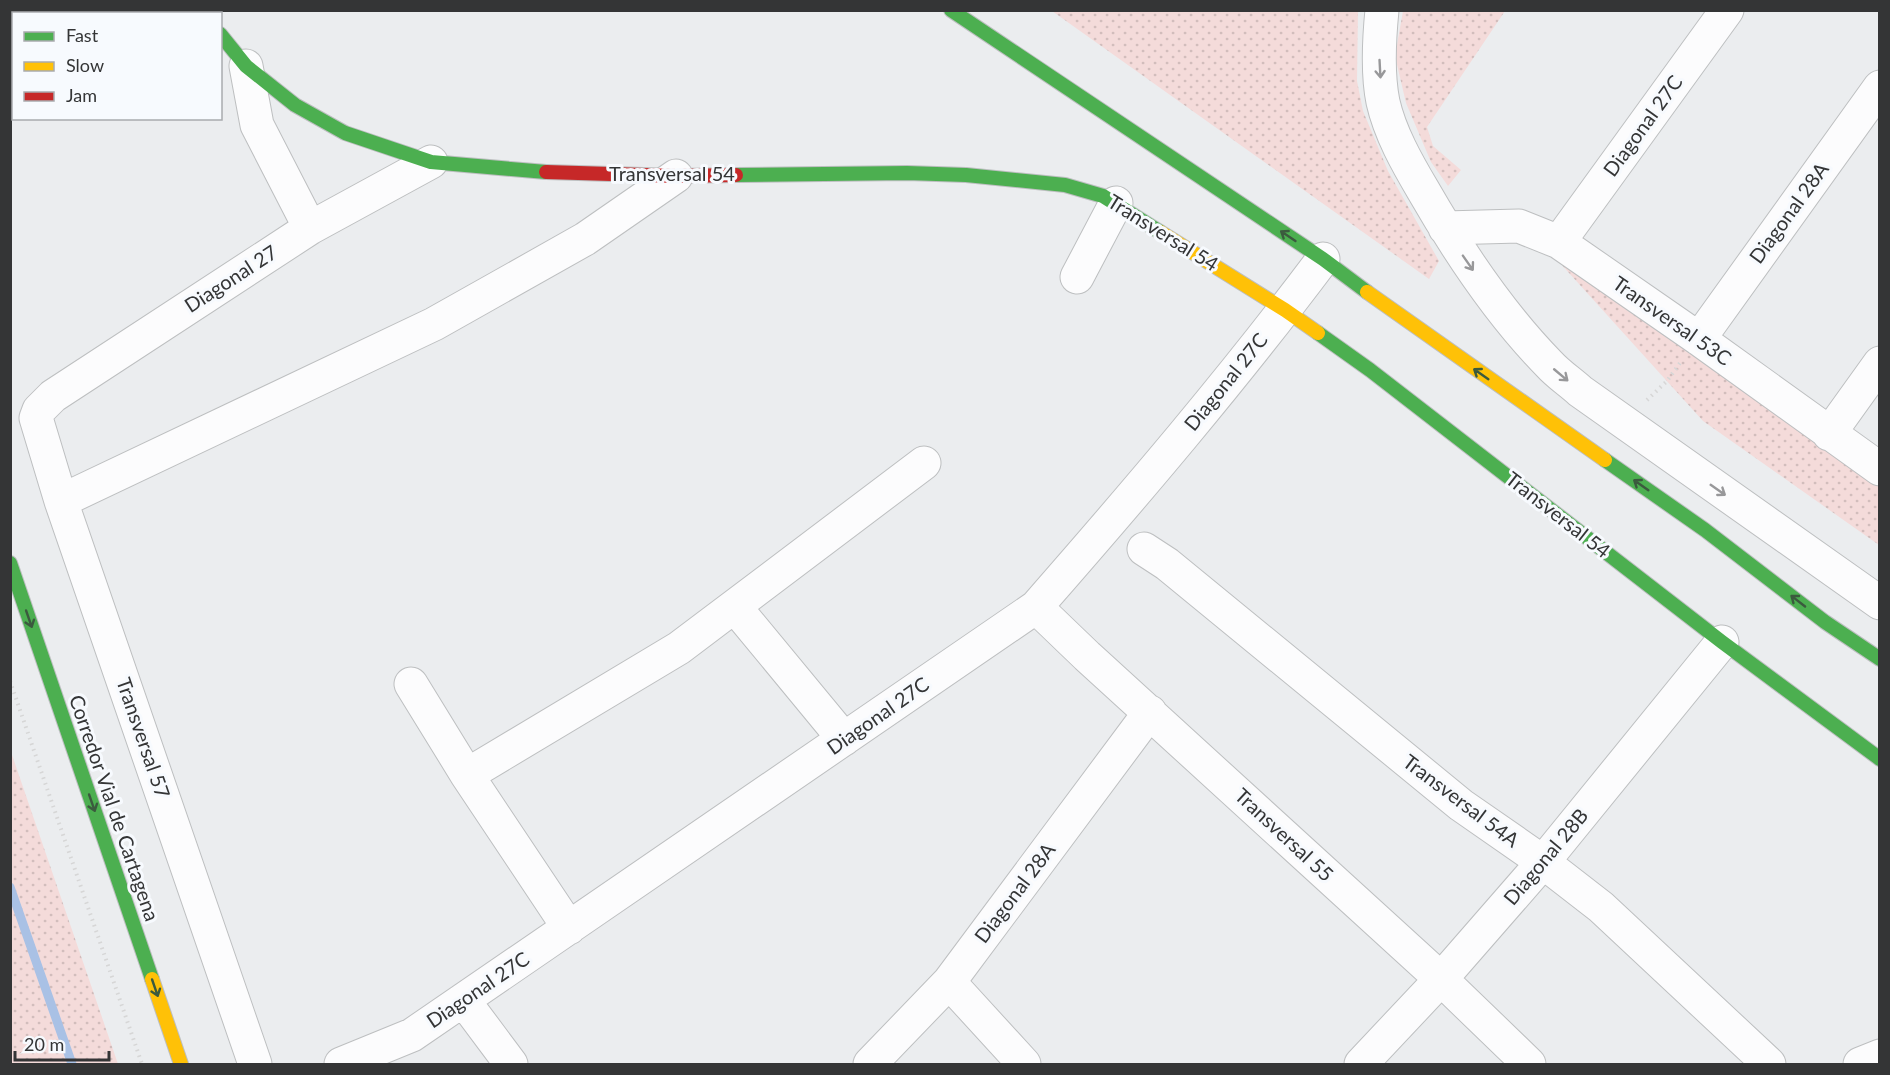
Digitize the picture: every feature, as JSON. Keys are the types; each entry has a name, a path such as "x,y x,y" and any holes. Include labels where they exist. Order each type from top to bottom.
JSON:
{"street":[{"path":"951,10 1323,259 1406,321 1705,530 1825,622 1880,659"},
{"path":"1382,10 1379,35 1383,102 1394,133 1409,167 1444,228 1524,337 1550,366 1580,391 1880,603"},
{"name":"Diagonal 27C","path":"1559,242 1727,10"},
{"name":"Transversal 54","path":"222,36 246,66 295,105 345,133 431,162 540,172 675,176 907,172 966,175 1065,185 1103,196 1285,310 1370,370 1722,642 1880,759"},
{"path":"246,66 257,125 310,228"},
{"name":"Diagonal 28A","path":"1699,339 1880,87"},
{"name":"Diagonal 27","path":"39,410 53,396 310,228 431,162"},
{"path":"61,501 434,324 585,239 675,176"},
{"path":"1077,277 1116,203"},
{"name":"Transversal 53C","path":"1444,228 1519,226 1559,242 1880,469"},
{"name":"Diagonal 27C","path":"341,1065 412,1035 844,739 1043,614 1113,520 1285,310 1323,259"},
{"path":"1829,434 1880,363"},
{"name":"Transversal 57","path":"39,410 36,418 61,501 255,1065"},
{"path":"467,775 679,648 924,463"},
{"name":"Transversal 54A","path":"1144,549 1167,564 1461,805 1543,862 1601,908 1769,1065"},
{"name":"Corredor Vial de Cartagena","path":"10,563 181,1065"},
{"path":"735,607 844,739"},
{"name":"Transversal 55","path":"1043,614 1441,979 1529,1065"},
{"path":"1825,622 1880,672"},
{"name":"Diagonal 28B","path":"1361,1065 1441,979 1543,862 1722,642"},
{"path":"411,684 467,775 569,928"},
{"name":"Diagonal 28A","path":"870,1065 949,982 1150,712"},
{"path":"949,982 1024,1065"},
{"path":"464,1000 511,1065"},
{"path":"1860,1065 1880,1056"}],"path":[{"path":"1643,405 1666,381"},
{"path":"10,681 142,1065"}],"shaded area":[{"path":"1052,11 1358,11 1357,81 1363,111 1388,171 1439,261 1429,279"},
{"path":"1403,11 1505,11 1427,127 1433,146 1461,170 1448,186 1431,162 1406,103 1395,56"},
{"path":"1560,263 1879,485 1879,545 1703,421"},
{"path":"11,752 118,1064 11,1064"}],"waterway":[{"path":"10,887 72,1064"}],"traffic: fast":[{"path":"951,10 1323,259 1367,292"},
{"path":"222,36 246,66 295,105 345,133 431,162 546,172"},
{"path":"736,175 907,173 966,175 1065,185 1103,196 1160,232"},
{"path":"1318,333 1370,370 1722,642 1880,759"},
{"path":"1605,460 1705,530 1825,622 1880,659"},
{"path":"10,563 152,979"}],"traffic: slow":[{"path":"1160,232 1318,333"},
{"path":"1367,292 1605,460"},
{"path":"152,979 181,1064"}],"traffic: jam":[{"path":"546,172 676,176 736,175"}]}
